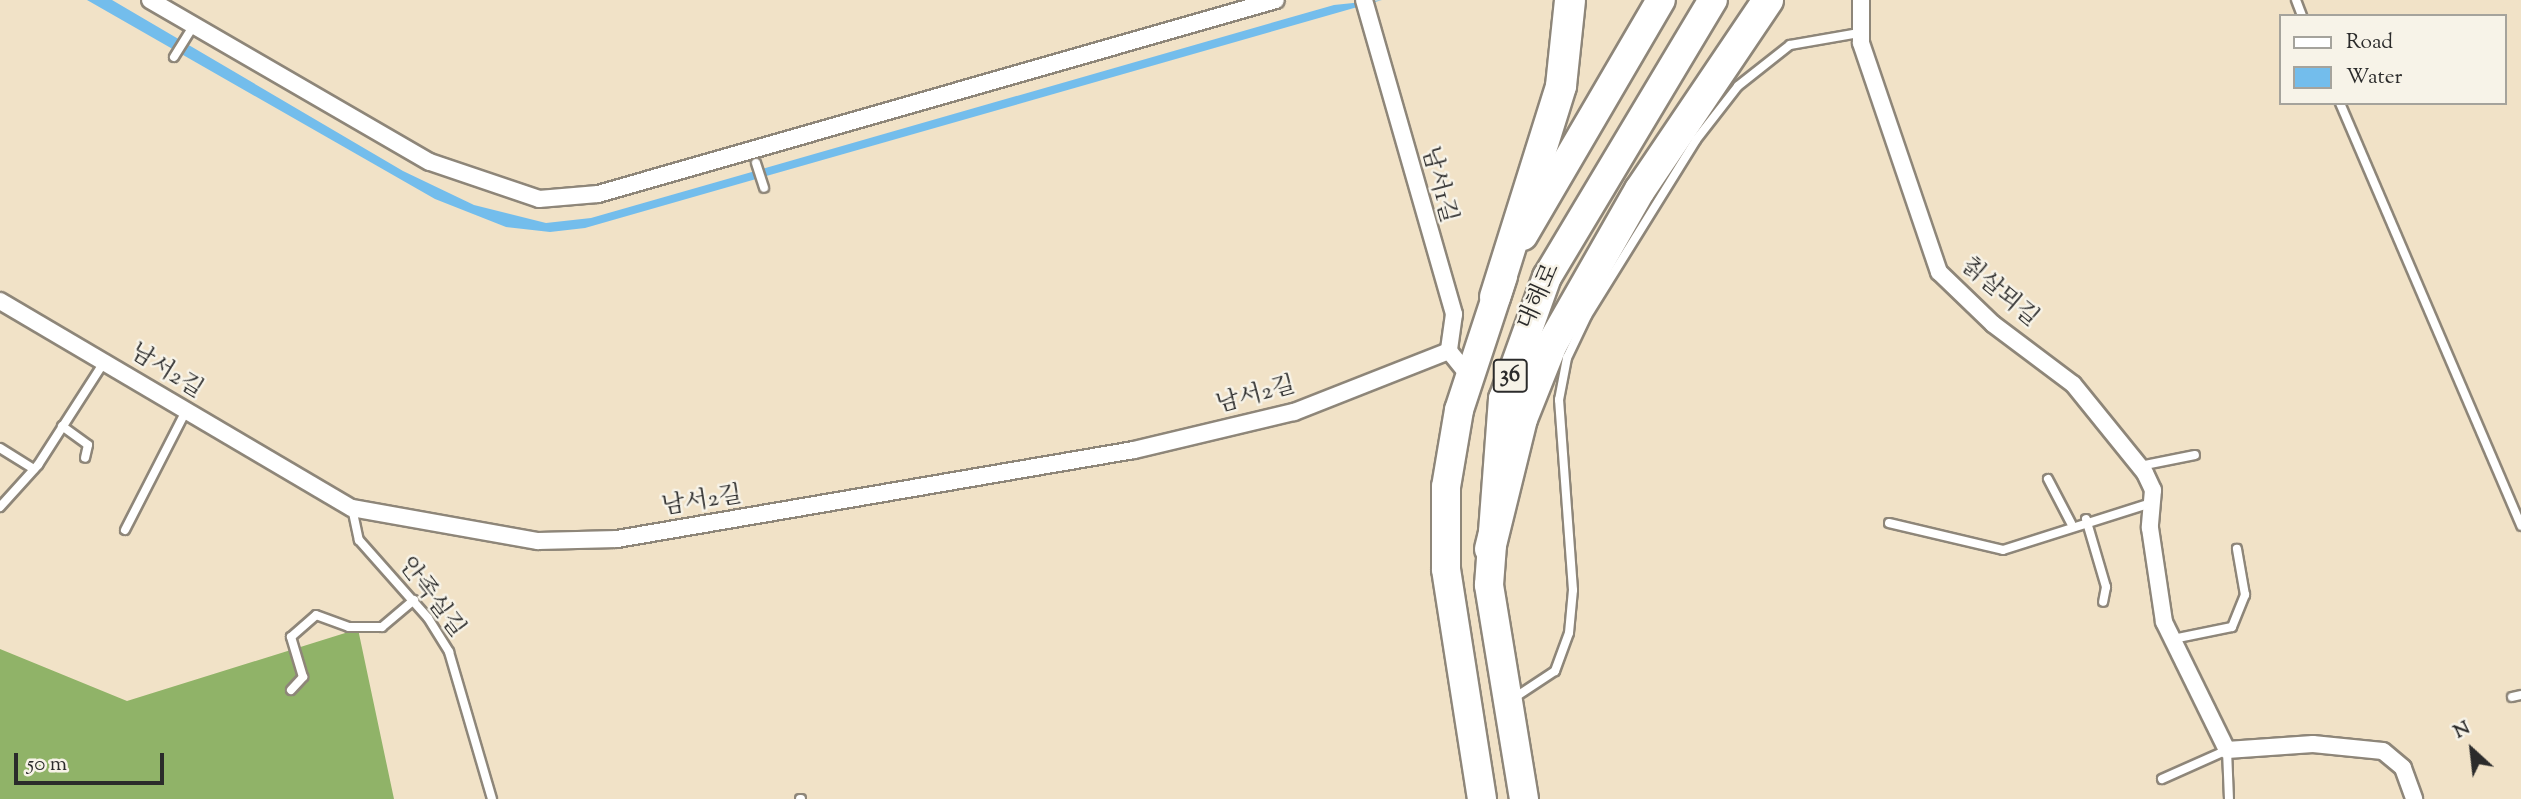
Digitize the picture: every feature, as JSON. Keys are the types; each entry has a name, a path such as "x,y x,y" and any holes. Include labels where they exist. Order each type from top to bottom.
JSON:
{"highway":[{"path":"1495,297 1561,86 1570,0"},
{"name":"대해로","path":"1482,799 1446,569 1446,487 1469,376 1495,297 1542,200 1661,0"},
{"name":"대해로","path":"1524,799 1506,704 1490,549 1503,400 1521,339 1547,277 1713,0"},
{"path":"1490,549 1522,419 1552,344 1640,190 1768,0"}],"street":[{"path":"150,0 430,162 540,199 598,194 1276,0"},
{"name":"칡살뫼길","path":"1861,0 1859,33 1939,272 1993,324 2073,384 2140,466 2154,502 2150,528 2170,640 2227,750"},
{"name":"남서1길","path":"1366,7 1454,314 1449,351"},
{"name":"남서2길","path":"0,301 352,508 479,536 617,539 1134,450 1294,412 1449,351"},
{"path":"1449,351 1469,376"},
{"path":"2227,750 2313,744 2383,751 2403,768 2414,799"}],"lane":[{"path":"174,57 190,31"},
{"path":"1506,704 1555,671 1569,633 1573,590 1559,400 1567,358 1587,316 1696,140 1738,86 1790,45 1859,33"},
{"path":"2341,105 2521,526"},
{"path":"756,163 764,188"},
{"path":"0,507 34,469 104,361"},
{"path":"125,530 186,411"},
{"path":"62,426 88,445 85,458"},
{"path":"0,449 34,469"},
{"path":"2140,466 2194,455"},
{"path":"2048,479 2071,523"},
{"path":"1889,523 2003,550 2071,523 2154,502"},
{"name":"안족실길","path":"352,508 359,540 414,600 459,675 492,799"},
{"path":"2086,519 2106,587 2103,602"},
{"path":"2170,640 2232,627 2245,595 2237,549"},
{"path":"291,690 303,677 291,637 308,621 324,615 349,627 382,627 414,600"},
{"path":"2162,779 2227,750 2229,799"}],"green space":[{"path":"358,629 394,799 0,799 0,649 127,701"}],"water":[{"path":"87,0 112,0 403,171 474,205 546,223 591,218 1334,5 1382,0 585,228 550,232 506,227 435,199"}]}
